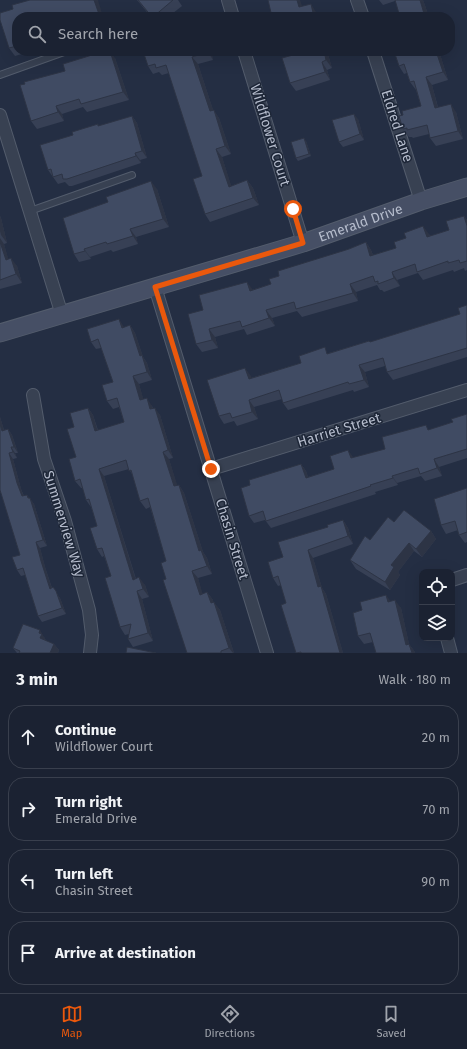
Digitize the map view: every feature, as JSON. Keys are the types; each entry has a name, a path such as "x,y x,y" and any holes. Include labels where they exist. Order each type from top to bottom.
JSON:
{"main road":[{"name":"Emerald Drive","path":"0,333 303,243 421,201 467,187"}],"street":[{"path":"228,0 232,12"},
{"path":"357,0 361,12"},
{"name":"Wildflower Court","path":"246,56 303,243"},
{"name":"Eldred Lane","path":"375,56 421,201"},
{"path":"0,115 62,315"},
{"name":"Chasin Street","path":"155,287 267,653"},
{"name":"Harriet Street","path":"211,469 467,390"},
{"name":"Summerview Way","path":"33,395 44,459 65,521 89,610 92,635 90,653"},
{"path":"455,579 467,575"},
{"path":"448,641 451,653"}],"lane":[{"path":"0,75 53,56"},
{"path":"30,210 132,175"}],"building":[{"path":"30,0 94,0 98,12 12,12 12,47 9,48 0,20 0,13 13,9 12,5"},
{"path":"138,0 173,0 159,12 148,12"},
{"path":"268,0 297,0 299,7 311,4 313,12 271,12"},
{"path":"395,0 420,0 424,12 399,12"},
{"path":"89,56 112,56 123,92 81,104 79,99 56,106 58,112 31,121 20,85 25,84 24,82 65,71 63,64"},
{"path":"145,56 195,56 192,57 210,111 214,110 225,146 216,149 229,187 247,180 253,198 205,214 193,179 202,176 166,65 156,68 155,64 148,66"},
{"path":"289,56 325,56 326,60 322,62 325,72 290,83 282,58"},
{"path":"396,56 438,56 443,72 426,77 435,108 451,104 458,131 430,138 427,125 407,130 407,128 403,129 399,116 403,115 402,111 421,106 414,81 410,82 404,64 399,66"},
{"path":"354,114 360,134 339,142 332,120"},
{"path":"132,116 142,151 135,153 136,156 67,179 63,179 62,174 53,177 51,169 48,170 40,145 73,135 72,132"},
{"path":"304,138 309,154 296,158 291,142"},
{"path":"151,181 163,219 130,229 133,236 107,244 106,242 74,254 63,218 108,202 106,197"},
{"path":"464,216 467,226 467,261 460,263 459,260 448,263 448,261 417,272 415,264 392,272 394,278 378,284 378,281 375,282 373,276 350,284 353,293 296,309 294,302 266,310 269,318 242,327 240,321 209,329 212,340 196,344 188,314 203,310 199,295 247,282 250,291 271,284 269,279 279,276 278,271 349,249 366,242 370,256 396,248 394,242 406,238 404,233 423,226 427,237 449,230 446,221"},
{"path":"0,242 6,260 11,258 16,274 0,280"},
{"path":"467,305 467,348 387,372 383,358 359,365 364,380 349,384 348,382 283,403 279,390 249,400 252,412 232,418 230,413 219,416 207,380 245,368 249,379 301,363 299,356 325,347 327,354 460,314 458,308"},
{"path":"119,319 122,328 130,325 140,356 142,355 147,372 133,376 140,400 147,398 150,409 155,408 168,450 163,452 174,486 179,485 199,551 201,550 207,566 192,571 200,595 207,592 211,603 214,602 229,648 221,651 221,653 187,653 163,580 166,579 161,563 166,561 148,498 140,501 131,470 129,471 126,460 99,469 133,580 139,577 143,589 137,591 148,633 128,639 131,624 120,627 105,578 111,576 102,548 97,549 90,528 97,526 89,499 86,500 80,479 75,481 69,459 76,457 67,429 74,427 70,413 88,408 95,431 124,422 117,398 107,401 102,385 113,382 98,339 91,342 87,329"},
{"path":"467,414 467,449 434,459 437,468 420,474 418,468 392,476 393,478 370,485 371,486 266,521 263,511 249,516 241,488 250,485 249,480 301,464 306,478 334,469 330,456 348,450 351,458 385,449 382,437 426,425 428,430 453,422 451,419"},
{"path":"0,424 2,431 8,429 14,447 11,447 13,452 9,453 17,483 22,496 27,495 28,498 30,498 43,540 36,542 41,561 50,589 53,587 56,591 62,608 38,616 23,568 17,570 12,557 20,555 0,490"},
{"path":"467,488 467,532 459,535 455,521 441,525 434,499"},
{"path":"404,510 431,531 416,549 409,543 391,565 394,567 385,582 350,560 365,536 370,540 388,517 394,522"},
{"path":"343,520 348,536 308,550 318,587 321,586 340,653 296,653 281,605 286,603 278,576 273,578 268,562 283,557 278,542 328,527 327,525"},
{"path":"386,595 388,602 395,600 406,645 409,644 412,653 376,653 370,633 358,636 353,613 362,610 360,602"},
{"path":"23,624 40,630 39,633 42,634 40,638 54,644 50,653 19,653 20,651 13,648"},
{"path":"127,647 156,653 126,653"}],"route":[{"path":"211,469 155,287 303,243 293,209"}]}
